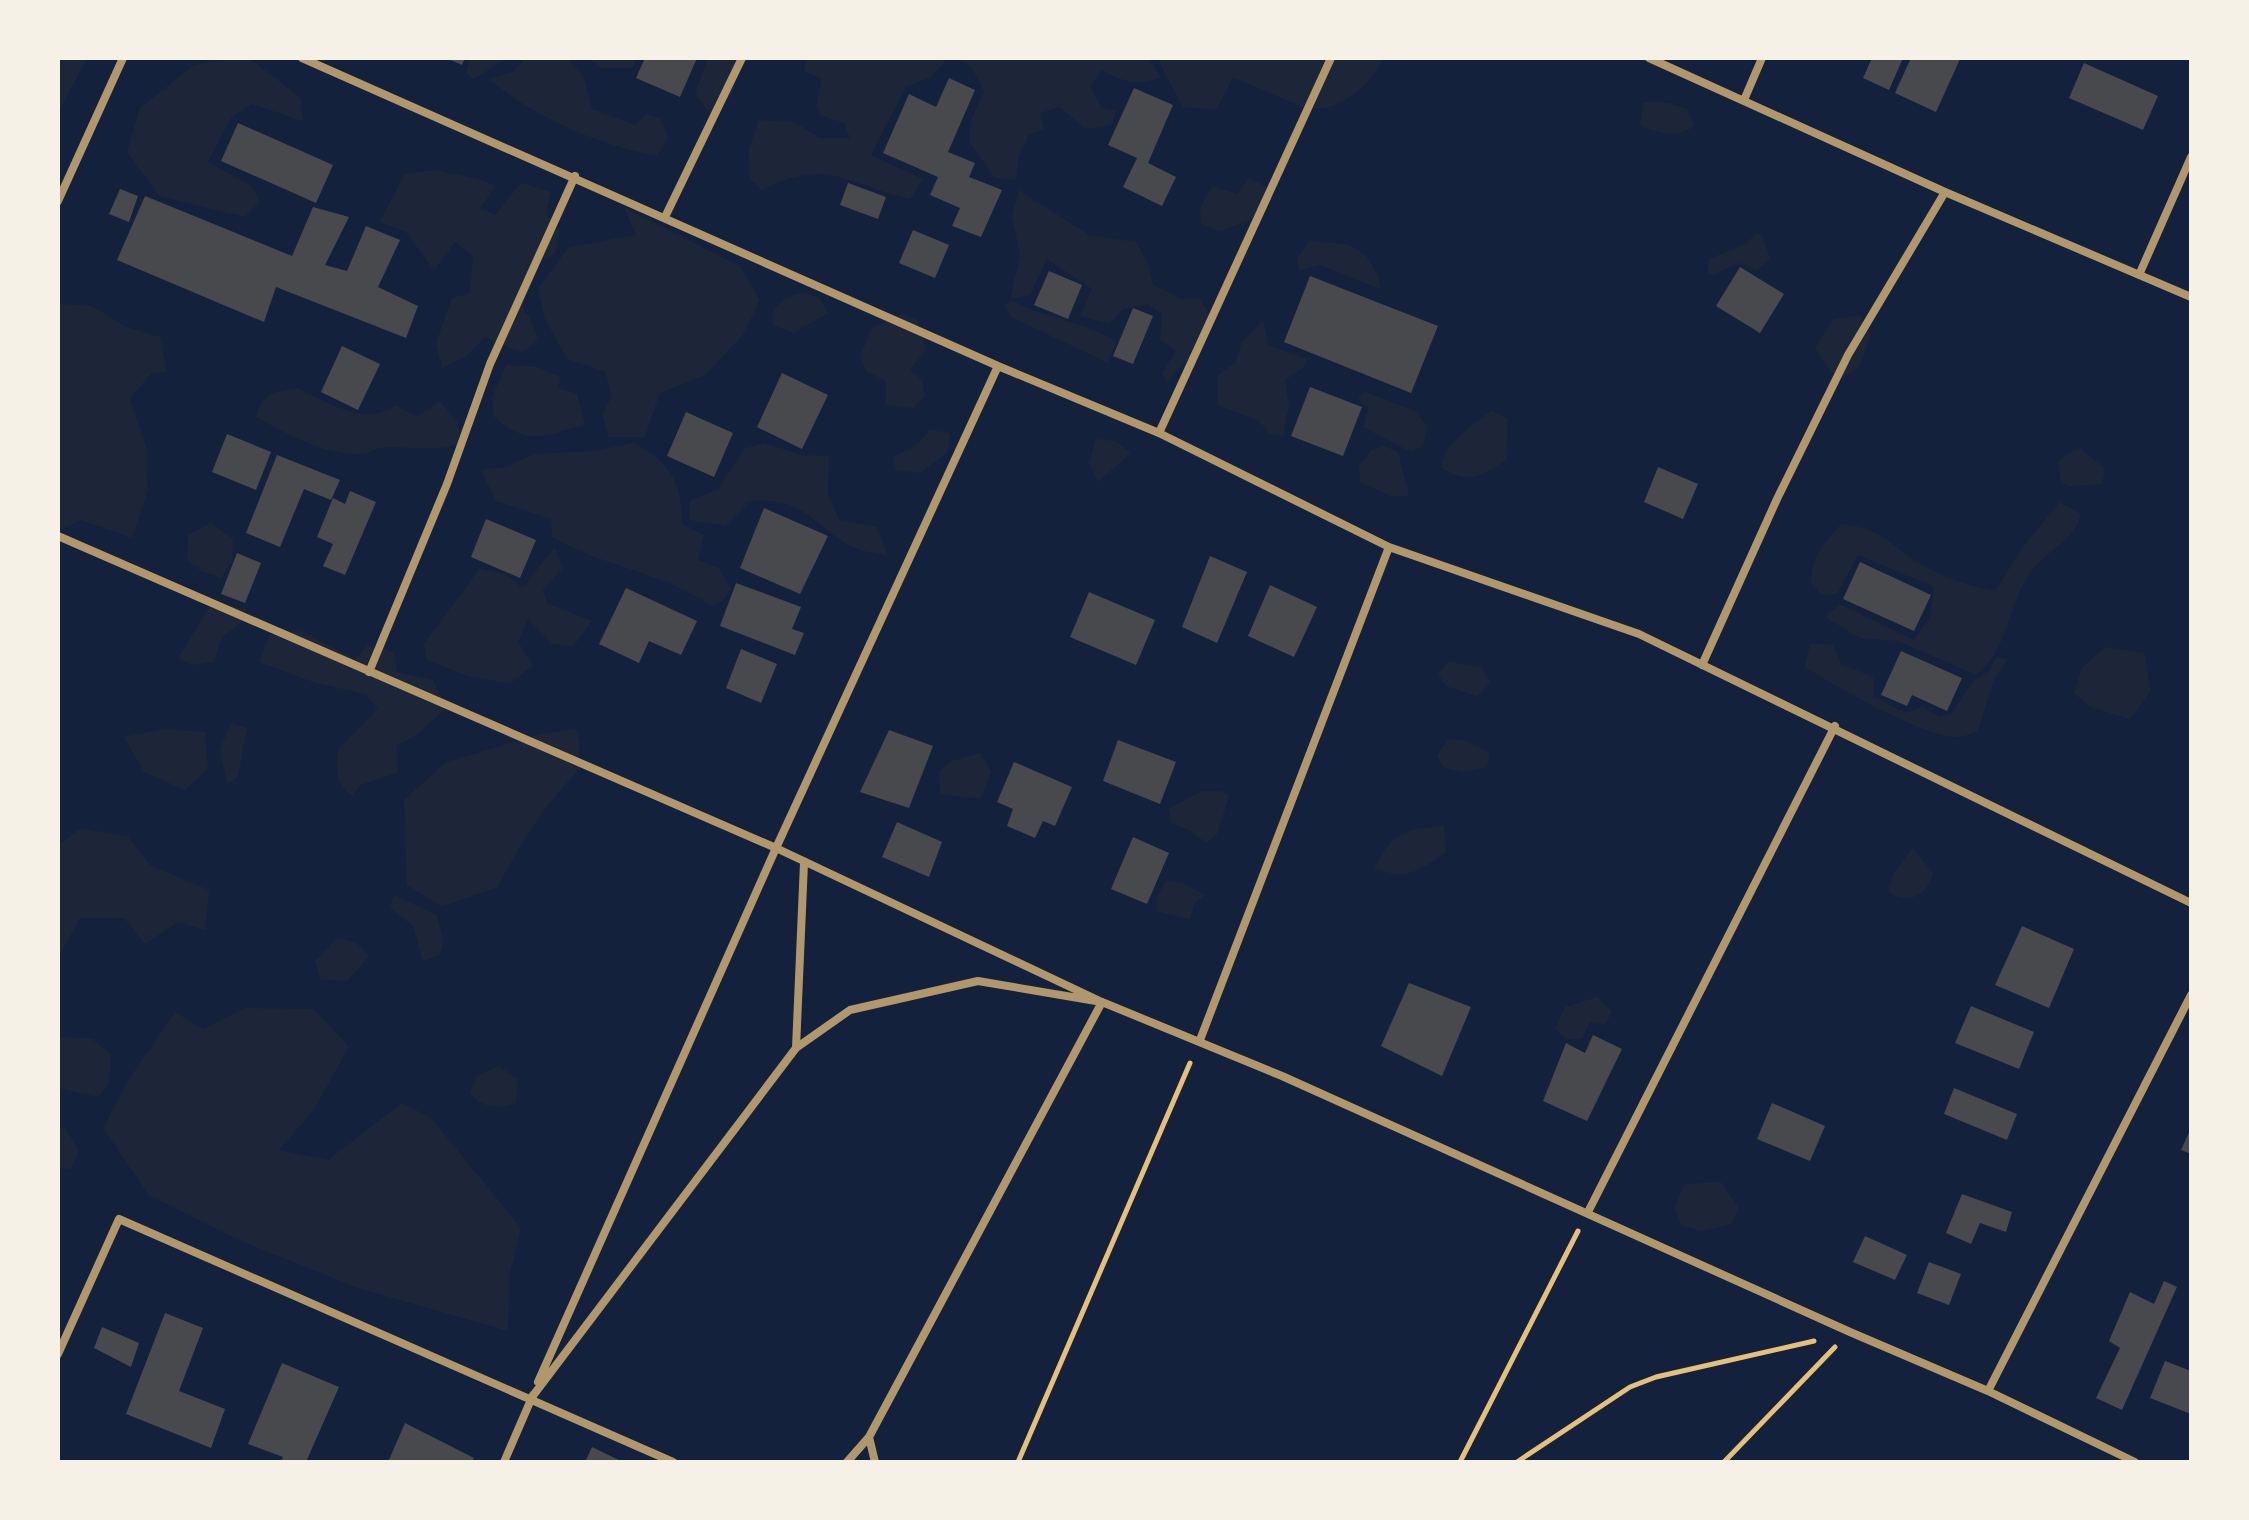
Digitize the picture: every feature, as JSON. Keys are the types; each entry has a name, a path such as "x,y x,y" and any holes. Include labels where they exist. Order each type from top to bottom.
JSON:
{"street":[{"path":"58,201 123,58"},
{"path":"302,58 575,176 998,366 1159,433 1389,547 1639,634 1835,726 2191,903"},
{"path":"665,217 742,58"},
{"path":"1159,433 1331,58"},
{"path":"1649,58 1945,192 2191,297"},
{"path":"1744,100 1762,58"},
{"path":"2139,275 2191,157"},
{"path":"369,672 447,484 490,364 575,176"},
{"path":"1702,665 1777,499 1848,355 1945,192"},
{"path":"504,1462 776,848 998,366"},
{"path":"58,536 776,848 1102,1002 1200,1040 1588,1212 1850,1332 1988,1391 2135,1462"},
{"path":"1200,1040 1389,547"},
{"path":"1588,1212 1835,726"},
{"path":"796,1048 804,863"},
{"path":"532,1397 796,1048 850,1010 978,981 1102,1002"},
{"path":"1988,1391 2191,995"},
{"path":"847,1462 869,1437 1102,1002"},
{"path":"58,1354 119,1219 532,1397 673,1462"},
{"path":"869,1437 875,1462"}],"path":[{"path":"1018,1462 1200,1040"},
{"path":"1460,1462 1588,1212"},
{"path":"1517,1462 1630,1387 1656,1377 1850,1332"},
{"path":"1724,1462 1850,1332"}],"shaded area":[{"path":"58,58 87,58 58,113"},
{"path":"249,58 301,98 303,121 252,104 231,118 208,162 251,186 260,201 244,217 159,196 127,152 140,108 194,65"},
{"path":"470,58 507,58 474,79 466,73"},
{"path":"526,58 567,58 583,75 592,109 635,125 646,114 660,118 668,138 657,156 613,145 568,128 526,106 489,79 514,71"},
{"path":"588,58 637,58 632,68 602,68"},
{"path":"708,58 748,58 737,77 732,95 710,114 695,94"},
{"path":"807,58 946,60 931,77 906,87 871,155 923,179 910,199 838,176 822,174 786,180 762,190 750,179 748,153 759,120 794,122 820,138 850,138 844,123 820,115 817,106 821,78 803,71"},
{"path":"957,58 1148,58 1161,77 1130,81 1102,70 1090,86 1101,107 1116,111 1111,125 1086,129 1060,107 1040,113 1044,130 1029,134 1019,157 1016,180 995,178 969,142 971,120 984,91 972,68"},
{"path":"1157,58 1383,58 1363,87 1333,106 1309,108 1233,78 1216,110 1183,107"},
{"path":"1643,102 1670,103 1687,109 1695,126 1680,133 1668,134 1640,125"},
{"path":"435,170 496,186 480,208 495,215 521,183 551,192 546,214 560,231 555,254 533,266 522,310 530,317 538,340 522,353 485,337 467,356 442,368 436,343 452,298 470,293 473,256 455,242 434,270 406,232 379,222 405,174"},
{"path":"1249,178 1270,189 1257,214 1245,222 1218,231 1201,224 1200,208 1212,186 1237,194"},
{"path":"1019,190 1089,235 1136,242 1148,263 1153,284 1180,299 1198,298 1213,318 1194,354 1167,381 1162,373 1176,351 1160,340 1162,314 1148,304 1123,309 1110,324 1080,316 1092,289 1047,259 1030,295 1010,299 1020,255 1012,216"},
{"path":"624,207 741,267 760,300 742,336 705,375 660,393 645,437 609,437 602,415 611,398 606,372 567,359 544,317 538,288 569,247 636,235"},
{"path":"1756,234 1762,234 1770,259 1757,270 1739,263 1713,275 1707,272 1709,259 1745,244"},
{"path":"1309,241 1343,244 1360,251 1375,269 1380,289 1320,265 1299,271 1297,258"},
{"path":"803,293 819,297 828,313 794,333 773,325 774,309 787,297"},
{"path":"1012,301 1116,341 1108,363 1011,317 1004,305"},
{"path":"61,304 92,306 126,327 160,337 167,372 151,373 130,399 146,446 148,490 132,538 81,520 58,531 58,310"},
{"path":"902,314 917,320 926,350 910,370 922,380 925,396 913,408 886,405 886,381 866,371 860,357 872,328"},
{"path":"1860,315 1871,335 1859,367 1842,378 1831,372 1815,348 1832,320"},
{"path":"1263,320 1268,345 1307,359 1303,368 1285,380 1289,405 1283,436 1270,434 1259,421 1218,405 1218,375 1236,362 1242,342"},
{"path":"506,365 537,367 561,377 558,388 577,394 585,425 537,437 527,436 506,426 493,416 492,397"},
{"path":"296,388 358,413 371,414 395,405 417,417 439,401 457,421 461,445 386,447 362,454 348,454 307,443 256,417 265,398"},
{"path":"1365,392 1415,411 1427,426 1423,446 1411,452 1363,427 1369,408 1358,399"},
{"path":"1491,411 1508,419 1507,459 1483,474 1467,477 1441,467 1454,441"},
{"path":"930,430 950,433 948,452 920,473 896,470 893,457 919,443"},
{"path":"1096,439 1115,441 1131,453 1098,482 1089,463"},
{"path":"634,443 657,458 672,476 680,497 682,524 704,535 698,560 719,568 731,589 721,602 711,606 673,585 592,556 552,537 551,519 496,501 481,470 505,467 535,454 593,451"},
{"path":"764,443 802,455 829,456 828,494 840,521 877,527 888,556 850,546 802,511 781,502 750,501 725,526 690,520 690,501 718,489 744,449"},
{"path":"1384,446 1398,452 1409,496 1390,496 1360,482 1359,466 1371,450"},
{"path":"2079,447 2105,469 2102,484 2069,486 2061,482 2057,462"},
{"path":"2060,502 2081,514 2078,523 2067,538 2032,570 2024,582 1995,653 1976,675 1898,641 1860,638 1825,617 1840,604 1914,640 1930,617 1934,587 1858,555 1837,594 1822,595 1811,583 1820,550 1842,524 1874,532 1942,575 1995,591 2023,547"},
{"path":"211,523 233,539 232,562 221,578 201,571 187,560 188,535"},
{"path":"555,547 562,569 543,590 547,603 592,621 573,647 552,643 528,619 518,642 533,665 511,683 470,677 427,660 424,644 479,568 506,574 522,588"},
{"path":"214,600 246,610 241,623 222,637 214,662 192,665 178,658"},
{"path":"301,631 355,659 368,645 394,652 397,672 433,680 446,708 418,734 396,746 399,772 360,785 352,796 342,786 338,775 338,749 378,709 365,694 316,683 259,662 269,635"},
{"path":"1810,643 1833,645 1841,664 1873,677 1874,697 1905,713 1923,707 1939,717 1951,714 1974,680 1990,670 1996,657 2008,659 1994,680 1978,731 1959,737 1925,730 1904,721 1805,667"},
{"path":"2106,647 2144,653 2151,690 2130,719 2090,707 2074,693 2082,667"},
{"path":"1448,662 1481,667 1491,682 1477,696 1446,686 1438,674"},
{"path":"231,723 247,728 238,777 227,784 220,749"},
{"path":"163,729 205,732 208,769 185,790 144,772 124,737"},
{"path":"576,729 580,746 579,770 534,825 498,887 442,907 407,885 404,800 446,762 540,734"},
{"path":"1448,739 1467,741 1490,753 1487,767 1463,772 1443,767 1437,756"},
{"path":"980,753 992,772 980,799 940,794 939,771 952,761"},
{"path":"1202,791 1222,791 1229,797 1217,834 1207,843 1187,829 1172,824 1168,809"},
{"path":"1444,826 1446,852 1428,864 1404,874 1374,868 1387,847 1402,835"},
{"path":"81,828 128,837 150,865 209,890 205,930 178,922 145,944 124,918 80,918 58,958 58,845"},
{"path":"1913,848 1933,873 1930,881 1916,896 1895,896 1888,892 1893,874"},
{"path":"1166,881 1183,883 1205,895 1194,904 1190,920 1157,911 1157,896"},
{"path":"394,895 437,915 443,941 440,955 423,961 413,926 390,908"},
{"path":"337,938 355,942 369,956 347,981 321,980 315,961"},
{"path":"1597,997 1612,1011 1606,1024 1590,1022 1582,1039 1566,1039 1555,1029 1565,1007"},
{"path":"245,1008 314,1009 349,1047 313,1111 279,1150 328,1160 402,1103 431,1118 521,1228 510,1274 508,1331 358,1288 241,1241 149,1195 103,1128 129,1079 175,1012 203,1029"},
{"path":"58,1037 92,1039 111,1054 109,1084 98,1097 58,1088"},
{"path":"499,1066 518,1080 516,1103 497,1107 486,1105 470,1093 476,1076"},
{"path":"65,1128 79,1151 71,1169 58,1168 58,1129"},
{"path":"1721,1182 1739,1208 1731,1224 1703,1231 1682,1226 1674,1207 1685,1184"}],"building":[{"path":"446,58 465,58 462,65"},
{"path":"645,58 697,58 680,97 636,78"},
{"path":"1872,58 1903,58 1889,90 1863,78"},
{"path":"1911,58 1960,59 1936,112 1895,93"},
{"path":"2084,63 2158,96 2143,130 2069,98"},
{"path":"949,78 975,90 948,152 975,163 969,177 1002,190 981,237 952,226 960,208 930,195 938,177 883,153 909,94 936,107"},
{"path":"1134,88 1173,105 1148,163 1176,177 1162,206 1123,187 1137,158 1108,145"},
{"path":"238,123 333,165 316,203 221,161"},
{"path":"848,183 886,197 878,219 840,205"},
{"path":"120,189 138,196 129,222 109,214"},
{"path":"145,196 292,256 313,207 349,217 325,265 347,271 366,226 400,240 378,287 418,306 406,338 276,287 264,322 117,260"},
{"path":"913,230 949,245 935,278 899,263"},
{"path":"1740,267 1784,294 1760,333 1716,306"},
{"path":"1049,271 1082,285 1068,319 1034,305"},
{"path":"1310,276 1438,326 1411,393 1284,342"},
{"path":"1133,308 1153,316 1133,364 1113,356"},
{"path":"342,346 380,364 358,410 321,392"},
{"path":"782,373 828,395 802,449 757,427"},
{"path":"1310,387 1362,407 1343,456 1291,436"},
{"path":"686,412 733,433 714,477 667,456"},
{"path":"227,434 271,452 256,490 212,472"},
{"path":"277,455 340,480 331,500 304,489 280,547 246,533"},
{"path":"1658,467 1698,484 1683,519 1644,502"},
{"path":"350,491 376,502 345,575 323,566 333,544 317,537 333,498 345,504"},
{"path":"764,508 828,536 800,594 740,568"},
{"path":"486,519 536,540 520,578 471,557"},
{"path":"237,553 261,563 245,603 221,594"},
{"path":"1210,556 1247,572 1217,643 1182,627"},
{"path":"1860,562 1931,595 1914,631 1843,599"},
{"path":"736,583 801,607 792,629 804,633 795,655 720,626"},
{"path":"1270,585 1317,607 1294,657 1248,636"},
{"path":"626,588 697,621 681,655 649,641 639,663 599,644"},
{"path":"1089,592 1155,620 1136,665 1070,637"},
{"path":"741,649 777,664 761,703 726,688"},
{"path":"1901,651 1962,678 1947,711 1912,695 1907,706 1881,695"},
{"path":"889,730 933,746 909,808 860,792"},
{"path":"1118,740 1176,762 1160,804 1103,781"},
{"path":"1014,762 1072,787 1055,826 1043,821 1035,838 1007,826 1013,809 997,802"},
{"path":"897,822 942,842 929,877 882,857"},
{"path":"1133,837 1169,853 1147,904 1111,889"},
{"path":"2022,926 2074,949 2049,1008 1995,985"},
{"path":"1409,983 1471,1007 1442,1076 1381,1046"},
{"path":"1971,1006 2034,1032 2019,1069 1955,1043"},
{"path":"1593,1035 1622,1049 1587,1121 1543,1101 1566,1043 1585,1053"},
{"path":"1954,1088 2017,1114 2007,1140 1944,1114"},
{"path":"1772,1103 1825,1126 1810,1161 1757,1139"},
{"path":"2191,1128 2191,1154 2181,1150"},
{"path":"1962,1194 2012,1212 2006,1232 1980,1223 1971,1244 1946,1233"},
{"path":"1865,1236 1907,1255 1895,1280 1853,1262"},
{"path":"1929,1262 1961,1274 1949,1305 1917,1293"},
{"path":"2164,1281 2177,1287 2122,1410 2096,1398 2120,1348 2109,1341 2130,1292 2154,1304"},
{"path":"165,1313 203,1328 179,1391 225,1409 211,1448 126,1414"},
{"path":"102,1327 139,1343 131,1367 94,1348"},
{"path":"2165,1361 2191,1371 2191,1414 2150,1398"},
{"path":"282,1363 339,1387 306,1462 281,1462 283,1457 248,1444"},
{"path":"405,1423 474,1458 472,1462 388,1462"},
{"path":"592,1447 623,1462 585,1462"}]}
